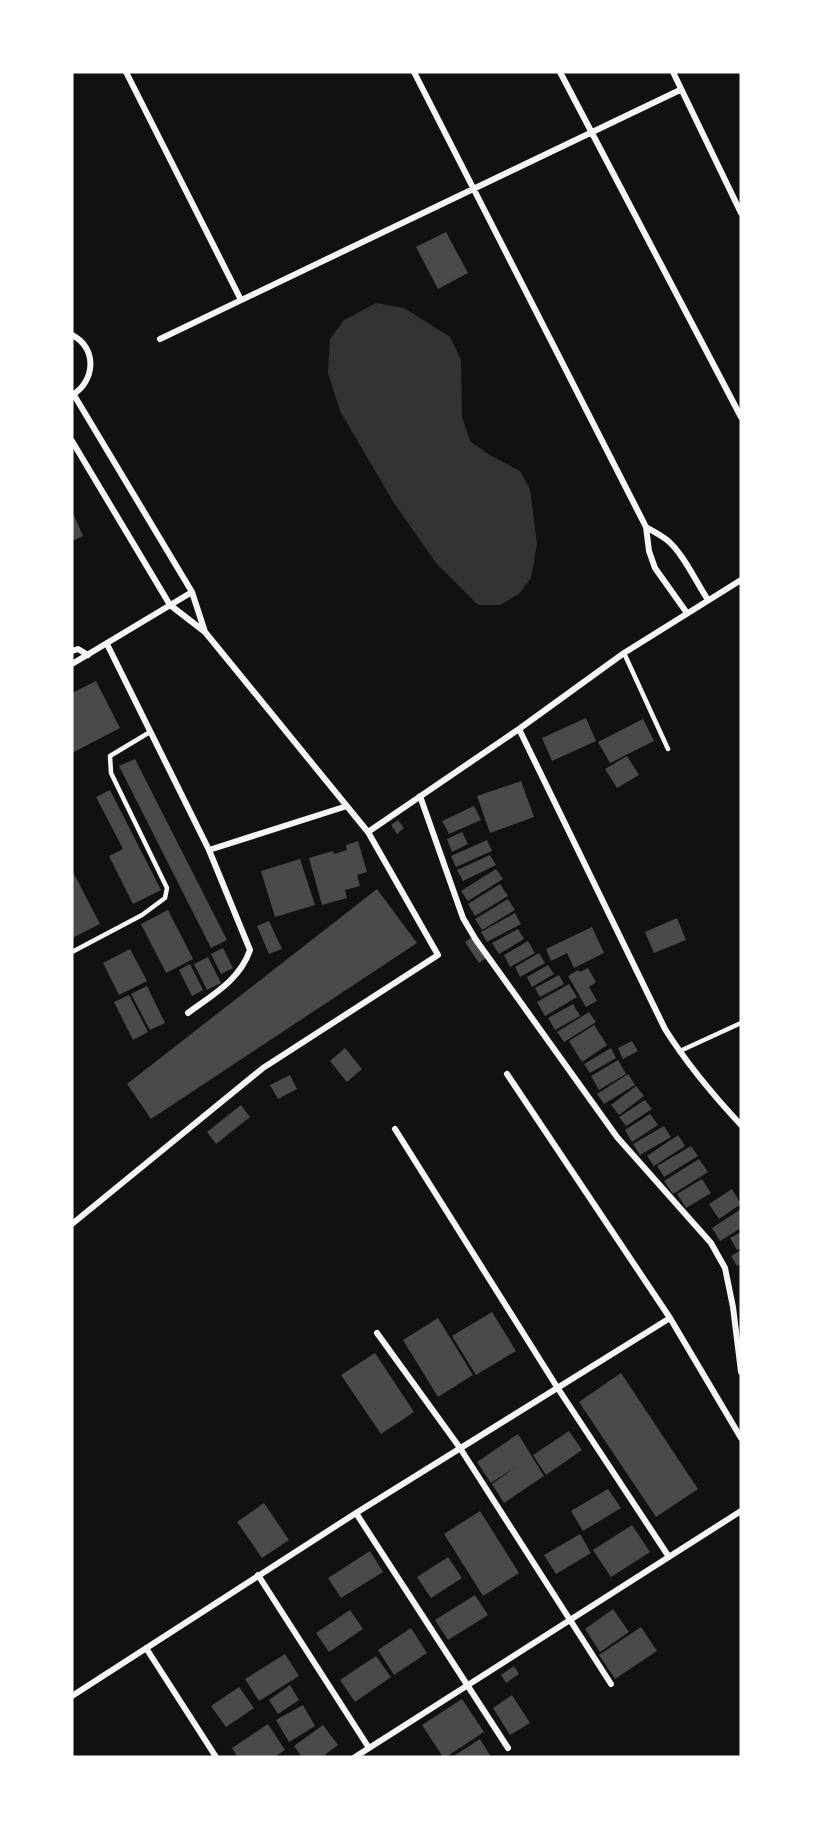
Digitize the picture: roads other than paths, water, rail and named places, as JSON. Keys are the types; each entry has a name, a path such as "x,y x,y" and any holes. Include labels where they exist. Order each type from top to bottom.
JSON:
{"street":[{"path":"126,72 241,300"},
{"path":"414,72 646,527 649,551 655,568 687,613"},
{"path":"560,72 741,417"},
{"path":"673,72 741,213"},
{"path":"160,339 680,90"},
{"path":"72,335 86,346 91,359 91,373 85,386 73,395 192,592 205,633"},
{"path":"72,441 170,605 205,633 368,832 438,956 263,1068 72,1224"},
{"path":"646,527 666,539 680,553 708,600"},
{"path":"368,832 519,729 624,653 741,580"},
{"path":"72,664 192,592"},
{"path":"107,644 209,850 250,950 246,963 237,975 188,1013"},
{"path":"72,651 78,649 88,655"},
{"path":"519,729 665,1029 715,1097 741,1125"},
{"path":"420,796 463,918 476,940 617,1137 711,1243 725,1268 733,1307 741,1372"},
{"path":"209,850 347,806"},
{"path":"507,1074 670,1318 741,1438"},
{"path":"395,1129 557,1387 669,1557"},
{"path":"72,1696 356,1513 670,1318"},
{"path":"377,1333 460,1448 611,1684"},
{"path":"355,1757 741,1511"},
{"path":"356,1513 508,1748"},
{"path":"258,1575 369,1748"},
{"path":"146,1648 216,1757"}],"lane":[{"path":"624,653 668,749"},
{"path":"72,952 142,915 165,898 167,888 111,773 110,756 150,732"},
{"path":"680,1052 741,1023"}]}
